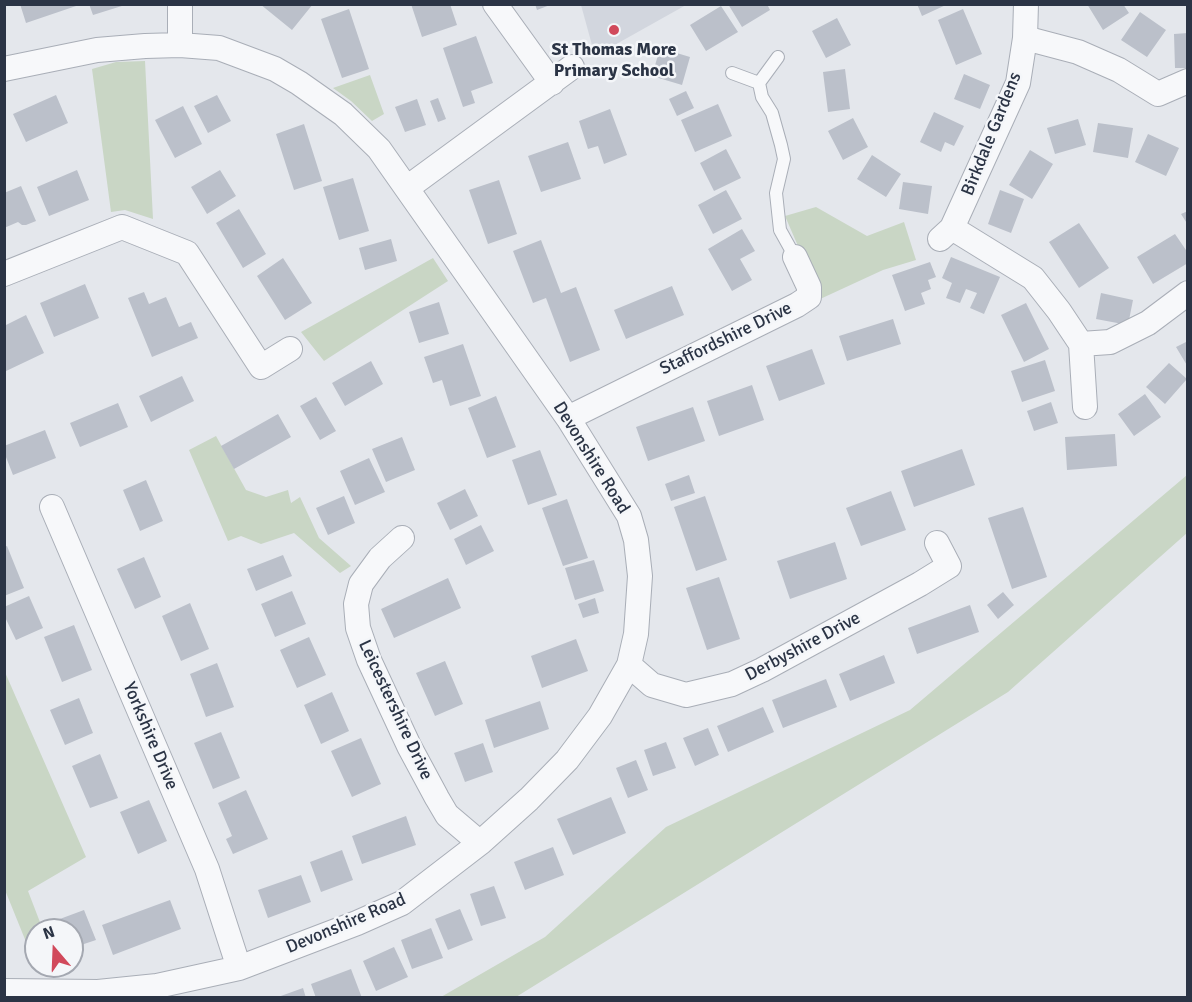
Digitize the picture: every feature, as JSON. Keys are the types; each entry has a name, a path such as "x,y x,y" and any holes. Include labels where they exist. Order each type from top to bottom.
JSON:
{"street":[{"path":"180,4 180,45"},
{"path":"495,4 552,83"},
{"name":"Birkdale Gardens","path":"1026,4 1025,38 1018,83 946,233 993,252 1033,278 1081,344"},
{"path":"1025,38 1078,52 1119,70 1158,94 1188,81"},
{"name":"Devonshire Road","path":"4,69 98,50 180,45 219,48 275,69 343,114 379,149 568,418 629,516 636,540 640,576 636,634 629,665 600,716 567,760 529,799 480,843 402,903 357,923 239,968 157,986 98,992 4,991"},
{"path":"407,188 572,67"},
{"path":"4,274 122,227 187,253 261,367 290,349"},
{"name":"Staffordshire Drive","path":"568,418 809,297 809,286 795,257"},
{"path":"1085,407 1081,344 1110,342 1148,323 1188,293"},
{"name":"Yorkshire Drive","path":"52,507 207,869 239,968"},
{"name":"Leicestershire Drive","path":"403,538 380,558 361,584 356,604 358,628 369,660 409,746 437,798 447,815 480,843"},
{"name":"Derbyshire Drive","path":"629,665 652,685 686,695 732,684 762,670 949,566 937,543"}],"lane":[{"path":"732,73 759,83 778,57"},
{"name":"Staffordshire Drive","path":"759,83 762,97 771,113 784,159 776,193 780,230 795,257"}],"shaded area":[{"name":"St Thomas More Primary School","path":"581,4 686,5 595,56"}],"green space":[{"path":"145,61 153,219 125,210 111,212 92,69 116,62"},
{"path":"370,75 384,114 372,121 333,88"},
{"path":"816,207 867,236 904,222 916,260 883,270 818,300 785,216"},
{"path":"433,258 448,281 324,361 301,332"},
{"path":"216,436 246,490 266,497 288,490 291,503 300,497 319,538 351,566 340,573 294,533 261,544 241,536 228,541 189,450"},
{"path":"1187,475 1187,533 1008,692 516,997 441,997 545,937 666,827 910,710"},
{"path":"4,670 86,857 28,891 38,918 24,918 24,937 5,890"}],"building":[{"path":"20,4 79,4 79,5 26,23"},
{"path":"89,4 125,4 125,5 93,15"},
{"path":"260,4 313,4 292,30"},
{"path":"411,4 450,4 457,25 422,37"},
{"path":"535,4 550,4 550,5 537,10"},
{"path":"728,4 767,4 770,10 742,27"},
{"path":"917,4 948,4 922,16"},
{"path":"1087,4 1123,4 1129,13 1103,30"},
{"path":"721,6 738,32 706,51 690,25"},
{"path":"349,9 369,69 342,78 321,19"},
{"path":"963,9 982,54 956,65 938,20"},
{"path":"1140,12 1166,30 1147,57 1121,40"},
{"path":"837,18 851,45 826,58 812,31"},
{"path":"1188,33 1188,68 1175,68 1174,34"},
{"path":"476,36 493,83 471,91 475,103 463,107 443,48"},
{"path":"660,48 690,57 682,85 652,76"},
{"path":"845,69 850,109 828,112 823,72"},
{"path":"964,74 990,85 980,109 954,99"},
{"path":"686,91 694,108 677,116 669,99"},
{"path":"56,95 68,123 26,142 13,114"},
{"path":"217,95 231,121 208,133 194,106"},
{"path":"438,98 446,119 438,122 430,101"},
{"path":"417,99 426,125 405,132 395,107"},
{"path":"718,104 732,136 695,152 681,120"},
{"path":"183,106 202,144 175,158 155,120"},
{"path":"610,109 627,155 604,164 598,146 588,149 579,121"},
{"path":"934,112 964,126 954,146 945,142 941,152 920,142"},
{"path":"853,118 868,147 843,160 828,131"},
{"path":"1078,119 1086,145 1055,154 1047,128"},
{"path":"1098,123 1133,128 1128,158 1093,152"},
{"path":"304,124 322,181 294,190 276,134"},
{"path":"1148,134 1179,148 1166,176 1135,162"},
{"path":"568,142 581,179 541,192 528,156"},
{"path":"726,149 741,178 714,191 700,163"},
{"path":"1030,150 1053,164 1032,199 1009,185"},
{"path":"872,155 901,174 886,197 857,179"},
{"path":"77,170 89,200 49,216 37,187"},
{"path":"220,170 236,196 207,214 191,187"},
{"path":"353,178 369,231 339,240 323,187"},
{"path":"499,180 517,234 488,244 469,190"},
{"path":"903,182 932,186 928,214 899,209"},
{"path":"21,186 36,221 26,225 18,222 4,228 4,193"},
{"path":"726,190 742,219 713,234 698,205"},
{"path":"1000,190 1024,199 1011,233 988,224"},
{"path":"239,209 266,254 243,268 216,223"},
{"path":"1188,211 1188,225 1181,214"},
{"path":"1079,223 1109,268 1079,288 1049,242"},
{"path":"742,229 755,251 740,259 752,280 732,291 708,249"},
{"path":"1175,234 1188,253 1188,263 1153,284 1137,257"},
{"path":"391,239 397,261 365,270 359,248"},
{"path":"541,240 561,293 576,287 600,350 570,362 546,298 533,303 513,251"},
{"path":"951,257 1000,277 984,314 970,308 977,293 966,289 960,303 946,298 952,283 942,278"},
{"path":"283,258 312,303 285,320 257,276"},
{"path":"930,262 936,277 928,280 931,289 921,293 925,304 905,311 892,275"},
{"path":"85,284 99,318 54,337 40,303"},
{"path":"672,286 684,315 626,339 614,310"},
{"path":"144,292 149,304 166,297 179,327 191,322 198,338 152,357 128,298"},
{"path":"1101,293 1133,300 1128,325 1096,319"},
{"path":"439,302 449,334 419,343 409,312"},
{"path":"1026,303 1049,349 1024,362 1001,315"},
{"path":"26,315 44,353 4,372 4,326"},
{"path":"893,319 901,344 847,361 839,336"},
{"path":"1188,341 1188,367 1176,347"},
{"path":"463,344 481,396 450,406 442,380 433,383 424,357"},
{"path":"812,349 825,384 779,401 766,366"},
{"path":"1045,360 1055,391 1022,402 1011,371"},
{"path":"371,361 383,384 345,406 332,383"},
{"path":"1169,363 1187,379 1165,404 1146,387"},
{"path":"182,376 194,401 151,422 139,396"},
{"path":"752,385 764,420 719,436 707,401"},
{"path":"1145,394 1161,417 1134,436 1118,414"},
{"path":"496,396 516,447 487,458 468,408"},
{"path":"316,397 336,431 320,440 300,406"},
{"path":"1051,402 1058,423 1034,431 1027,411"},
{"path":"118,403 128,427 80,447 70,423"},
{"path":"693,407 705,441 648,461 636,427"},
{"path":"278,414 291,437 234,469 221,446"},
{"path":"45,430 56,458 13,475 4,446"},
{"path":"1115,434 1117,466 1067,470 1065,437"},
{"path":"402,437 415,470 386,482 372,449"},
{"path":"962,449 975,485 914,507 901,471"},
{"path":"540,450 557,495 528,505 512,460"},
{"path":"369,458 385,492 355,505 340,471"},
{"path":"689,475 695,493 671,501 665,484"},
{"path":"146,480 163,521 140,531 123,490"},
{"path":"465,489 478,516 450,530 437,503"},
{"path":"891,491 906,530 861,546 846,508"},
{"path":"344,496 355,523 328,535 316,508"},
{"path":"705,496 727,560 696,571 674,507"},
{"path":"567,499 588,558 563,566 542,508"},
{"path":"1023,507 1047,577 1012,589 988,518"},
{"path":"481,525 494,551 466,565 454,539"},
{"path":"835,542 847,579 790,599 777,561"},
{"path":"7,546 24,588 4,596 4,547"},
{"path":"283,555 292,576 256,591 247,569"},
{"path":"144,557 161,597 135,609 117,569"},
{"path":"594,560 604,591 575,600 565,568"},
{"path":"719,577 740,639 707,650 686,588"},
{"path":"448,578 461,608 394,638 381,609"},
{"path":"292,591 306,624 275,637 261,604"},
{"path":"1003,592 1014,605 998,619 987,605"},
{"path":"29,596 43,628 16,640 4,615 4,607"},
{"path":"595,598 599,613 583,618 578,604"},
{"path":"190,603 209,649 181,661 162,616"},
{"path":"970,605 979,632 917,654 908,628"},
{"path":"74,625 92,670 62,682 44,637"},
{"path":"309,637 326,675 297,688 280,650"},
{"path":"576,639 588,671 542,688 531,656"},
{"path":"884,655 895,683 850,701 839,674"},
{"path":"445,661 463,704 435,716 416,673"},
{"path":"217,663 234,707 206,717 190,674"},
{"path":"826,679 837,707 783,728 772,700"},
{"path":"332,692 349,731 321,744 304,705"},
{"path":"79,698 93,733 65,745 50,710"},
{"path":"540,701 549,729 494,748 485,720"},
{"path":"763,707 774,732 728,752 717,726"},
{"path":"708,728 719,755 695,766 683,738"},
{"path":"221,732 240,778 213,789 194,743"},
{"path":"361,738 381,784 352,797 331,751"},
{"path":"666,742 676,768 653,776 644,750"},
{"path":"483,743 493,772 465,782 454,753"},
{"path":"100,754 118,798 90,808 72,766"},
{"path":"636,760 648,790 628,798 616,768"},
{"path":"246,790 268,839 233,854 226,839 232,836 218,803"},
{"path":"611,797 626,833 573,855 557,819"},
{"path":"149,800 167,841 138,854 120,812"},
{"path":"406,816 416,845 362,864 352,836"},
{"path":"553,847 564,875 525,890 514,862"},
{"path":"342,850 353,880 321,892 310,862"},
{"path":"301,875 311,902 268,918 258,890"},
{"path":"494,886 506,918 481,926 470,894"},
{"path":"170,900 181,929 113,955 102,925"},
{"path":"460,909 473,940 448,950 435,919"},
{"path":"84,910 96,940 84,944 84,918 62,918"},
{"path":"431,928 443,958 412,969 401,940"},
{"path":"394,947 408,977 376,991 363,961"},
{"path":"351,969 362,998 316,998 311,984"},
{"path":"303,988 306,998 278,998 278,997"}],"place":[{"name":"St Thomas More Primary School","path":"614,30"}]}
